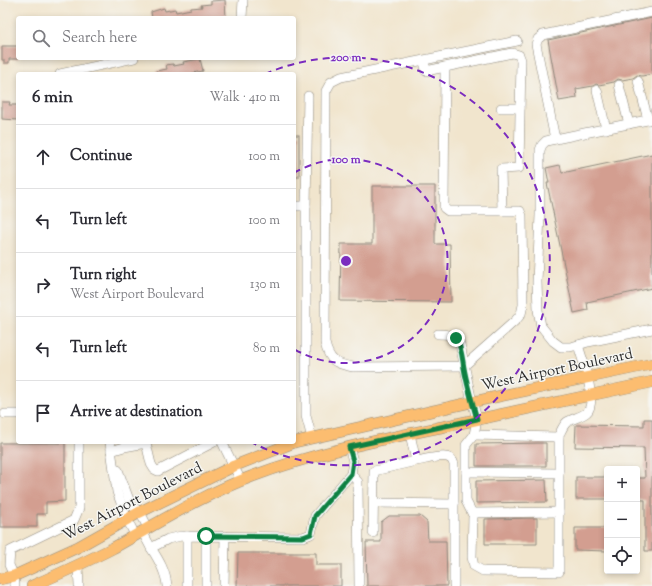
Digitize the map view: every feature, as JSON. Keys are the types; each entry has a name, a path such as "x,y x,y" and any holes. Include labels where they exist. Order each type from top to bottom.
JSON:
{"main road":[{"name":"West Airport Boulevard","path":"296,442 472,402 652,364"},
{"name":"West Airport Boulevard","path":"32,586 78,566 221,490 253,476 300,460 349,447 652,382"},
{"name":"West Airport Boulevard","path":"0,579 14,581 140,512 234,466 290,444"}],"street":[{"path":"242,16 243,0"},
{"path":"555,139 536,44 538,39 543,35 652,12"},
{"path":"445,67 444,208 448,210 520,211 522,216 523,305 521,314 464,366 353,367 342,365 333,360 327,352 325,343 326,91 331,82 341,77 517,41"},
{"path":"424,61 426,71 512,53 519,54 521,60 519,168 502,169 502,211"},
{"path":"69,72 125,60"},
{"path":"638,81 650,119 546,141 542,145 540,150 540,215 537,282 538,310 541,326 553,341 561,347 570,347 652,329"},
{"path":"619,85 629,124"},
{"path":"597,90 606,129"},
{"path":"308,96 306,206 306,416 312,438"},
{"path":"501,108 520,108"},
{"path":"296,206 306,206"},
{"path":"438,334 449,334 456,338 460,344 477,419 474,435 466,445 466,501 473,515 472,557 474,566 483,570 559,572 559,435 566,422 588,412 591,395 588,377 578,345"},
{"path":"5,414 16,414"},
{"path":"410,434 416,461"},
{"path":"474,435 559,437"},
{"path":"14,581 9,565 10,551 74,520 79,508 79,444"},
{"path":"111,446 124,447 137,444"},
{"path":"146,444 151,464 154,469 158,471 210,444"},
{"path":"223,444 241,481"},
{"path":"111,446 131,505 140,512 142,531 160,562 166,578 167,586"},
{"path":"111,446 117,492 127,519 142,531"},
{"path":"151,548 168,539 181,536 303,537 311,534 315,516 351,474 353,461 349,447"},
{"path":"373,533 374,471 416,461 447,457 452,460 454,464 454,586"},
{"path":"466,472 559,473"},
{"path":"351,474 358,482 360,586"},
{"path":"374,503 454,504"},
{"path":"472,513 559,512"},
{"path":"187,536 187,586"},
{"path":"206,536 206,586"},
{"path":"224,586 225,536"},
{"path":"78,566 79,586"}],"building":[{"path":"225,0 226,16 152,16 151,12 164,8 165,11 175,9 176,12 202,7 201,5 211,4 211,1"},
{"path":"652,18 652,74 642,76 637,75 633,78 622,80 618,79 614,82 599,85 596,84 593,86 576,89 577,98 559,101 548,40"},
{"path":"2,46 16,46 16,59 9,59 9,63 4,63 4,60 2,60"},
{"path":"200,60 203,71 156,72 167,69 166,65 173,64 174,66 184,64 183,62"},
{"path":"2,102 10,102 9,105 16,105 16,120 2,119"},
{"path":"296,135 299,135 299,177 296,177"},
{"path":"652,154 652,288 587,302 588,310 574,313 547,183 549,183 546,168 560,165 562,173"},
{"path":"372,186 435,186 435,244 450,244 451,302 340,301 341,244 372,244"},
{"path":"644,419 652,419 652,551 645,551 645,500 640,500 640,478 645,478 644,448 575,447 576,425 644,426"},
{"path":"0,443 65,444 65,501 46,502 46,514 37,514 37,527 0,527"},
{"path":"546,443 546,466 476,466 476,444"},
{"path":"576,477 604,477 604,499 576,499"},
{"path":"546,480 547,502 476,503 476,481"},
{"path":"389,516 420,516 427,522 428,541 446,541 447,586 367,586 366,542 381,542 381,522"},
{"path":"537,518 537,544 485,544 485,519"},
{"path":"575,528 604,528 604,551 575,550"},
{"path":"238,553 316,553 316,565 341,565 341,586 237,586"}],"route":[{"path":"206,536 303,537 311,534 315,516 351,474 353,461 349,447 477,419 460,344 456,338"}]}
